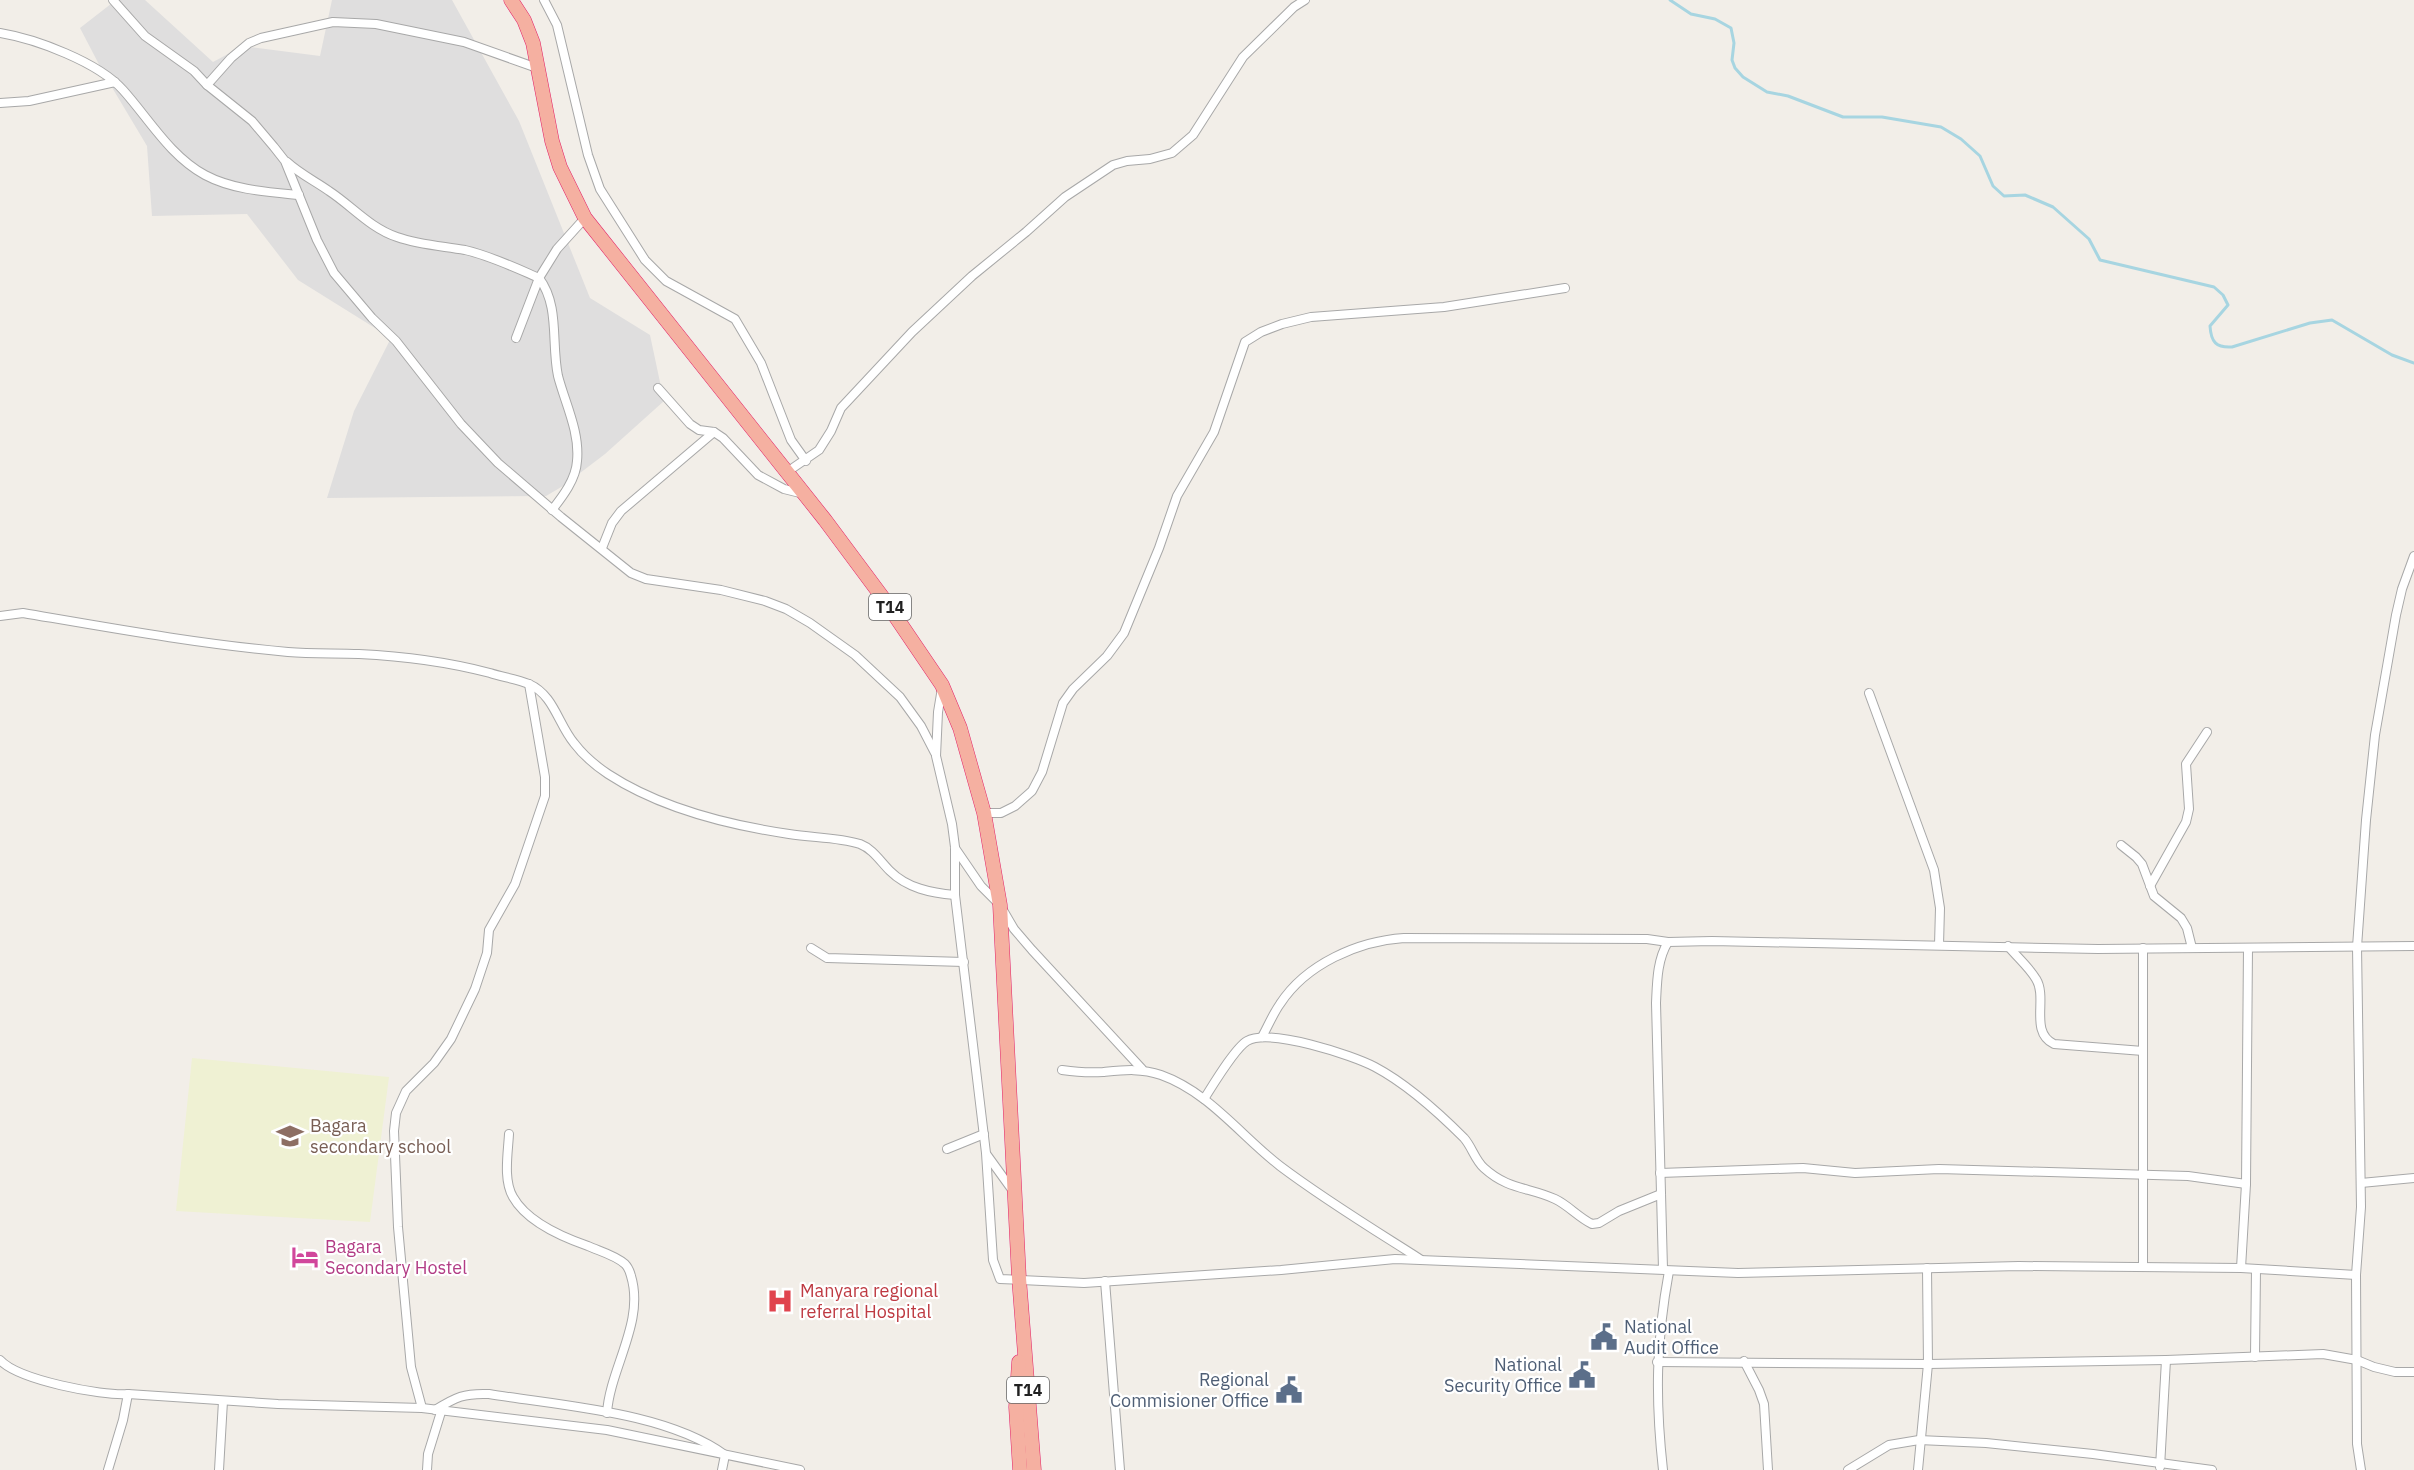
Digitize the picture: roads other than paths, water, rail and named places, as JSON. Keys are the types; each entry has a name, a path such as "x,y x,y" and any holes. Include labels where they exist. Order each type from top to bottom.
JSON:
{"highway":[{"name":"T14","path":"511,0 524,20 533,42 552,141 560,167 585,218 805,494 884,598 942,685 960,728 984,813 1000,905 1018,1278 1034,1470"},
{"name":"T14","path":"1020,1470 1016,1407 1021,1309"}],"street":[{"path":"113,0 145,36 194,70 207,85 252,121 285,161 302,175 327,189 376,228 397,237 428,245 466,250 539,278 547,288 552,307 558,374 578,446 574,473 552,510"},
{"path":"544,0 557,25 588,155 600,189 645,260 666,281 735,319 761,363 791,440 806,461"},
{"path":"787,472 819,450 831,432 841,408 853,392 945,299 1065,197 1113,165 1172,153 1193,135 1243,57 1305,0"},
{"path":"207,85 220,68 249,43 333,22 376,24 464,42 540,69"},
{"path":"0,33 76,56 116,82 180,157 204,175 255,190 298,195"},
{"path":"0,103 29,101 116,82"},
{"path":"285,161 317,240 330,265 352,297 396,341 461,424 498,463 552,510 631,573 646,579 712,588 765,601 786,609 810,623 855,655 900,697 921,726 936,756 950,808 955,847 955,895 984,1134 995,1270 1000,1279 1018,1278 1065,1284 1281,1270 1373,1260 1738,1273 2019,1266 2256,1269 2356,1275"},
{"path":"516,338 539,278 557,249 585,218"},
{"path":"984,813 1001,813 1015,806 1032,791 1042,772 1063,703 1073,688 1107,656 1124,633 1159,548 1177,496 1214,432 1245,342 1271,328 1311,317 1475,304 1565,288"},
{"path":"658,388 690,424 699,430 714,432 723,438 758,475 784,489 805,494"},
{"path":"602,548 612,523 621,511 714,432"},
{"path":"2361,1470 2357,1444 2356,1275 2361,1183 2356,947 2375,735 2396,615 2414,556"},
{"path":"0,616 23,613 172,639 286,651 397,657 475,669 529,684 546,697 572,742 586,756 608,774 638,790 671,805 740,825 789,834 845,840 862,845 872,851 892,873 903,880 933,893 955,895"},
{"path":"422,1408 410,1360 398,1227 394,1131 396,1113 405,1090 434,1064 451,1039 475,989 487,953 489,930 515,884 545,796 545,777 529,684"},
{"path":"936,756 942,685"},
{"path":"1869,693 1934,870 1940,908 1939,945"},
{"path":"2150,886 2186,822 2189,808 2186,764 2207,732"},
{"path":"2121,845 2136,857 2154,896 2181,918 2187,928 2192,948"},
{"path":"955,847 981,886 1000,905 1014,929 1142,1069"},
{"path":"1262,1037 1281,1003 1308,974 1339,955 1371,942 1414,938 1647,939 1668,942 1712,940 2143,948 2414,946"},
{"path":"1663,1470 1657,1415 1657,1362 1666,1270 1660,1173 1656,1003 1659,967 1668,942"},
{"path":"2008,946 2036,979 2041,1027 2048,1041 2054,1044 2143,1051"},
{"path":"811,948 827,958 964,962"},
{"path":"2143,948 2143,1267"},
{"path":"2241,1269 2246,1184 2248,948"},
{"path":"1204,1099 1246,1041 1262,1037 1278,1037 1316,1046 1374,1067 1448,1123 1466,1140 1479,1162 1492,1174 1516,1188 1562,1202 1592,1224 1599,1223 1619,1211 1661,1194"},
{"path":"1062,1070 1093,1072 1142,1069 1163,1075 1204,1099 1295,1177 1422,1260"},
{"path":"509,1134 508,1185 512,1197 524,1212 561,1236 605,1253 626,1265 631,1277 634,1300 625,1347 609,1393 607,1413"},
{"path":"947,1149 984,1134"},
{"path":"986,1153 1014,1194"},
{"path":"1660,1173 1803,1168 1855,1173 1939,1169 2188,1176 2246,1184"},
{"path":"2361,1183 2414,1178"},
{"path":"1918,1470 1919,1440 1928,1364 1927,1268"},
{"path":"2255,1357 2256,1269"},
{"path":"1105,1281 1120,1470"},
{"path":"1657,1362 1928,1364 2166,1360 2323,1354 2357,1359 2374,1367 2395,1372 2414,1372"},
{"path":"0,1360 4,1365 32,1376 81,1390 114,1395 422,1408 607,1430 800,1470"},
{"path":"2160,1467 2166,1360"},
{"path":"1744,1361 1764,1404 1768,1470"},
{"path":"108,1470 128,1394"},
{"path":"427,1470 438,1411 457,1396 473,1394 489,1394 661,1424 697,1438 725,1455"},
{"path":"219,1470 223,1401"},
{"path":"1848,1470 1889,1445 1919,1440 2050,1450 2160,1467 2212,1470"},
{"path":"722,1470 725,1455"}],"waterway":[{"path":"1670,0 1691,14 1715,19 1731,28 1734,43 1732,60 1735,68 1743,77 1767,92 1788,96 1843,117 1882,117 1941,127 1961,139 1980,156 1993,186 2004,196 2025,195 2053,207 2089,239 2100,260 2214,287 2223,295 2228,305 2210,326 2213,340 2218,345 2232,347 2310,323 2332,320 2392,355 2414,363"}],"place":[{"name":"Bagara secondary school","path":"290,1136"},
{"name":"Bagara Secondary Hostel","path":"305,1257"},
{"name":"Manyara regional referral Hospital","path":"780,1301"},
{"name":"National Audit Office","path":"1604,1337"},
{"name":"National Security Office","path":"1582,1375"},
{"name":"Regional Commisioner Office","path":"1289,1390"}]}
